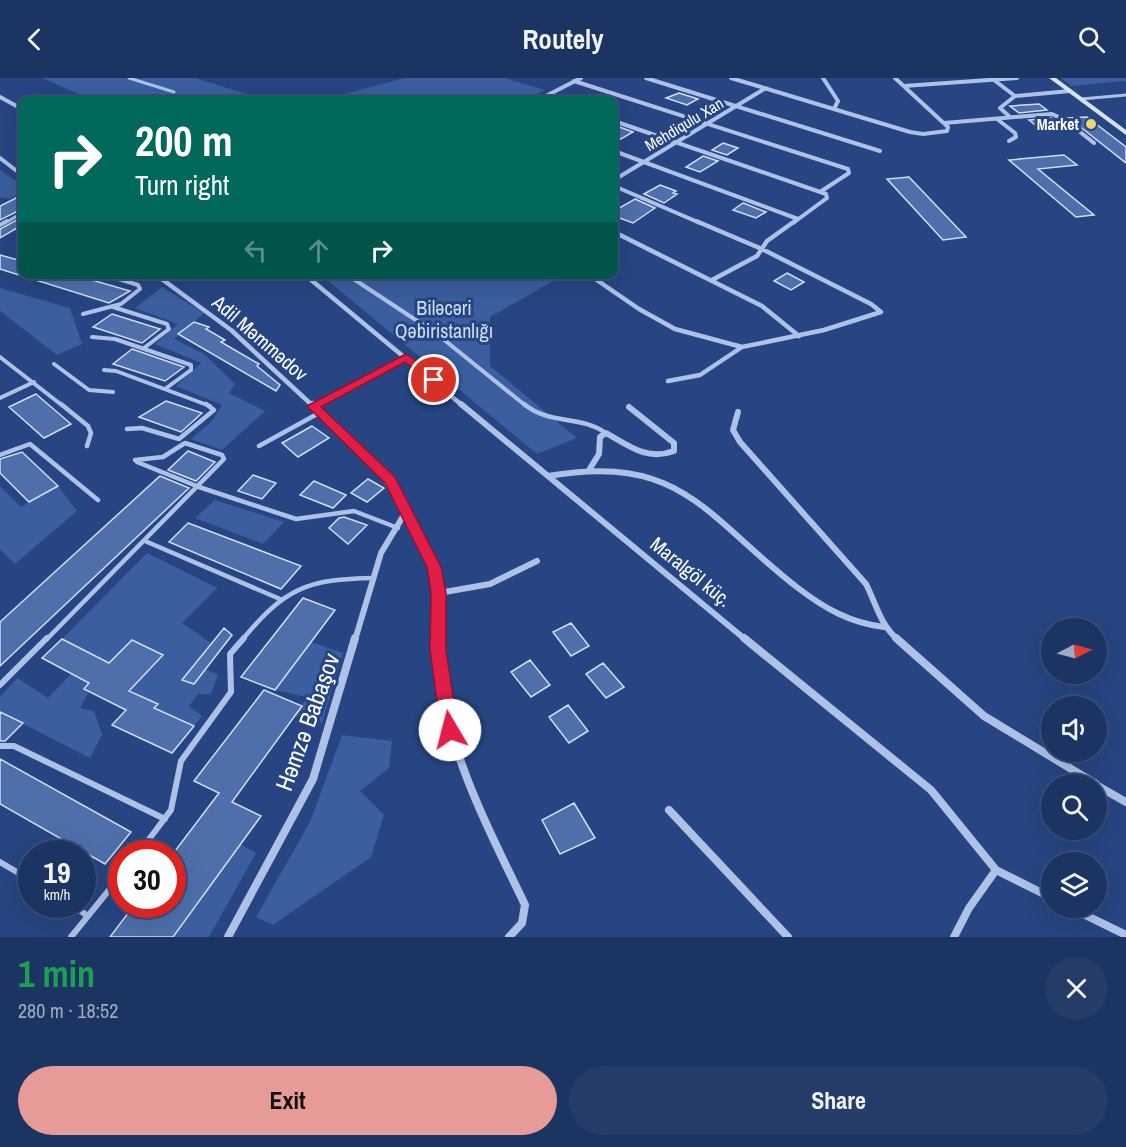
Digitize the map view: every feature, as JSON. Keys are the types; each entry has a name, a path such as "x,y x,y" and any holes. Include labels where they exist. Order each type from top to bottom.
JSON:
{"main road":[{"path":"1052,78 1125,132"}],"street":[{"path":"546,96 580,78"},
{"path":"645,78 880,151"},
{"path":"731,78 910,132 947,131 948,127 895,78"},
{"path":"823,78 838,101 834,109"},
{"path":"904,86 1017,78"},
{"path":"993,80 1015,96"},
{"path":"574,81 848,170 849,172 820,192"},
{"name":"Mehdiqulu Xan","path":"618,178 766,88"},
{"path":"1010,117 1000,108 1015,96 1070,91"},
{"path":"0,97 18,107"},
{"path":"944,123 1057,115 1094,143"},
{"path":"997,118 1015,133 1016,137 1009,141"},
{"path":"618,122 820,192 827,198 767,241 758,256 712,280"},
{"path":"618,153 798,219"},
{"path":"0,158 18,172"},
{"path":"595,279 639,309 675,329 742,346 799,336 867,318 881,312 871,304 762,249 618,188"},
{"path":"618,233 762,306 799,336"},
{"name":"Adil Məmmədov","path":"163,279 191,297 313,406"},
{"name":"Maralgöl küç.","path":"310,279 931,790 996,870 1041,892"},
{"path":"668,381 700,375 742,346"},
{"path":"406,357 313,406 390,480 434,567 439,593 438,650 450,730 475,799 525,905 526,917 509,937"},
{"path":"589,470 599,454 600,436 606,433 644,455 666,455 674,451 674,443 629,406"},
{"path":"738,412 733,430 740,441 866,584 879,609 884,627 984,716 1078,774"},
{"path":"548,476 589,470 634,474 662,483 697,501 777,573 829,611 861,626 884,627"},
{"name":"Həmzə Babaşov","path":"228,937 313,779 381,553 405,513"},
{"path":"439,593 470,592 495,585 537,561"},
{"path":"1107,791 1126,802"},
{"path":"669,810 788,937"},
{"path":"954,937 969,908 996,870"},
{"path":"1091,918 1126,935"}],"lane":[{"path":"129,78 174,92"},
{"path":"1081,99 1126,95"},
{"path":"0,225 18,215"},
{"path":"83,314 121,304 140,287 117,279"},
{"path":"354,279 437,334 536,414 549,420 580,418 593,423 606,433"},
{"path":"113,307 167,324 169,329 144,348"},
{"path":"92,337 115,339 191,365 191,370 165,389"},
{"path":"0,357 7,360 88,426 91,433 87,446"},
{"path":"54,364 92,393 100,396 113,392"},
{"path":"104,370 116,371 210,406 214,410 210,416 179,439 142,428 127,429"},
{"path":"0,398 34,382"},
{"path":"259,446 319,413"},
{"path":"0,685 199,488 224,459 222,455 185,443 163,456 135,460 199,488 296,519 312,520 345,511 363,513 398,528"},
{"path":"0,455 30,444 98,500"},
{"path":"146,541 280,599"},
{"path":"149,840 171,810 182,761 231,692 230,654 280,599 297,589 336,580 374,578"},
{"path":"0,746 15,746 165,819"},
{"path":"0,862 18,873"},
{"path":"96,905 108,891"},
{"path":"71,937 86,918"}],"green space":[{"path":"42,78 195,78 254,96 83,96"},
{"path":"404,78 505,78 545,90 534,96 338,96"},
{"path":"1061,78 1126,78 1126,81 1071,86"},
{"path":"0,170 18,182 18,196 9,199 0,197"},
{"name":"Biləcəri Qəbiristanlığı","path":"326,279 557,279 490,317 490,366 577,438 537,454"},
{"path":"162,287 204,313 174,339 204,354 235,384 229,393 265,411 222,450 191,439 212,421 222,405 176,386 201,363 155,344 178,324 135,308"},
{"path":"0,288 70,308 82,344 57,355 0,311"},
{"path":"0,486 21,507 58,486 77,511 15,564 0,549"},
{"path":"215,500 284,522 263,544 195,518"},
{"path":"147,553 217,588 182,623 211,643 182,680 194,684 206,669 218,675 211,694 198,694 189,706 202,716 194,726 172,716 132,734 158,704 130,690 163,655 132,640 84,689 89,692 80,708 94,711 102,735 90,758 0,712 0,697 17,678 48,698 90,654 62,639"},
{"path":"311,642 343,653 322,723 295,716 307,697 275,690"},
{"path":"342,735 392,741 389,768 360,791 384,815 371,857 273,925 256,917 310,822"},
{"path":"240,844 256,853 209,937 173,937"}],"building":[{"path":"679,93 698,99 687,105 666,98"},
{"path":"1039,104 1047,110 1019,113 1010,106"},
{"path":"1087,117 1126,147 1126,163 1069,118"},
{"path":"1051,118 1068,128 1042,130 1029,120"},
{"path":"618,126 633,132 618,141"},
{"path":"723,143 738,148 727,155 712,150"},
{"path":"1064,155 1077,165 1038,169 1094,215 1076,217 1009,160"},
{"path":"703,156 718,161 700,172 686,167"},
{"path":"909,177 966,237 943,240 887,179"},
{"path":"660,185 676,191 673,193 677,194 664,203 644,194"},
{"path":"18,197 18,211 0,220 0,206"},
{"path":"635,199 655,208 633,223 618,217 618,209"},
{"path":"743,203 766,212 756,218 733,210"},
{"path":"18,219 18,227 0,238 0,229"},
{"path":"0,255 18,260 18,275 0,269"},
{"path":"787,273 804,282 791,290 774,281"},
{"path":"32,279 88,279 130,291 109,303"},
{"path":"112,314 160,329 142,343 93,327"},
{"path":"194,322 209,327 206,329 225,340 221,342 259,364 257,366 280,385 276,391 178,334"},
{"path":"132,349 184,367 165,381 113,364"},
{"path":"36,394 71,424 44,438 9,407"},
{"path":"166,401 202,413 181,432 139,417"},
{"path":"312,426 329,438 298,457 282,443"},
{"path":"188,451 215,462 196,481 168,470"},
{"path":"22,452 58,486 29,502 0,473 0,459"},
{"path":"253,475 276,483 262,499 238,491"},
{"path":"160,476 189,488 0,666 0,622"},
{"path":"368,479 384,488 367,502 351,493"},
{"path":"314,481 346,495 333,508 300,495"},
{"path":"344,517 367,525 348,544 329,528 339,518"},
{"path":"188,523 301,566 281,589 169,542"},
{"path":"303,598 335,610 275,690 241,677"},
{"path":"571,623 589,646 571,656 553,632"},
{"path":"224,628 232,635 194,684 182,680"},
{"path":"62,639 109,663 132,640 163,655 129,691 158,704 154,708 194,726 172,753 112,725 126,710 84,689 89,683 42,658"},
{"path":"530,660 550,685 531,697 511,672"},
{"path":"603,663 624,687 606,698 586,674"},
{"path":"264,690 302,706 232,802 261,816 173,937 110,937 124,918 186,918 186,840 183,840 219,793 194,781"},
{"path":"568,705 588,731 569,743 549,717"},
{"path":"0,712 23,723 5,741 0,741"},
{"path":"0,759 131,832 124,840 108,840 108,860 105,864 96,859 96,840 63,840 0,804"},
{"path":"574,803 595,838 560,854 542,820"}],"place":[{"name":"Market","path":"1091,124"}],"route":[{"path":"434,380 406,357 313,406 326,421 366,455 390,480 434,567 439,593 438,650 450,730"}]}
